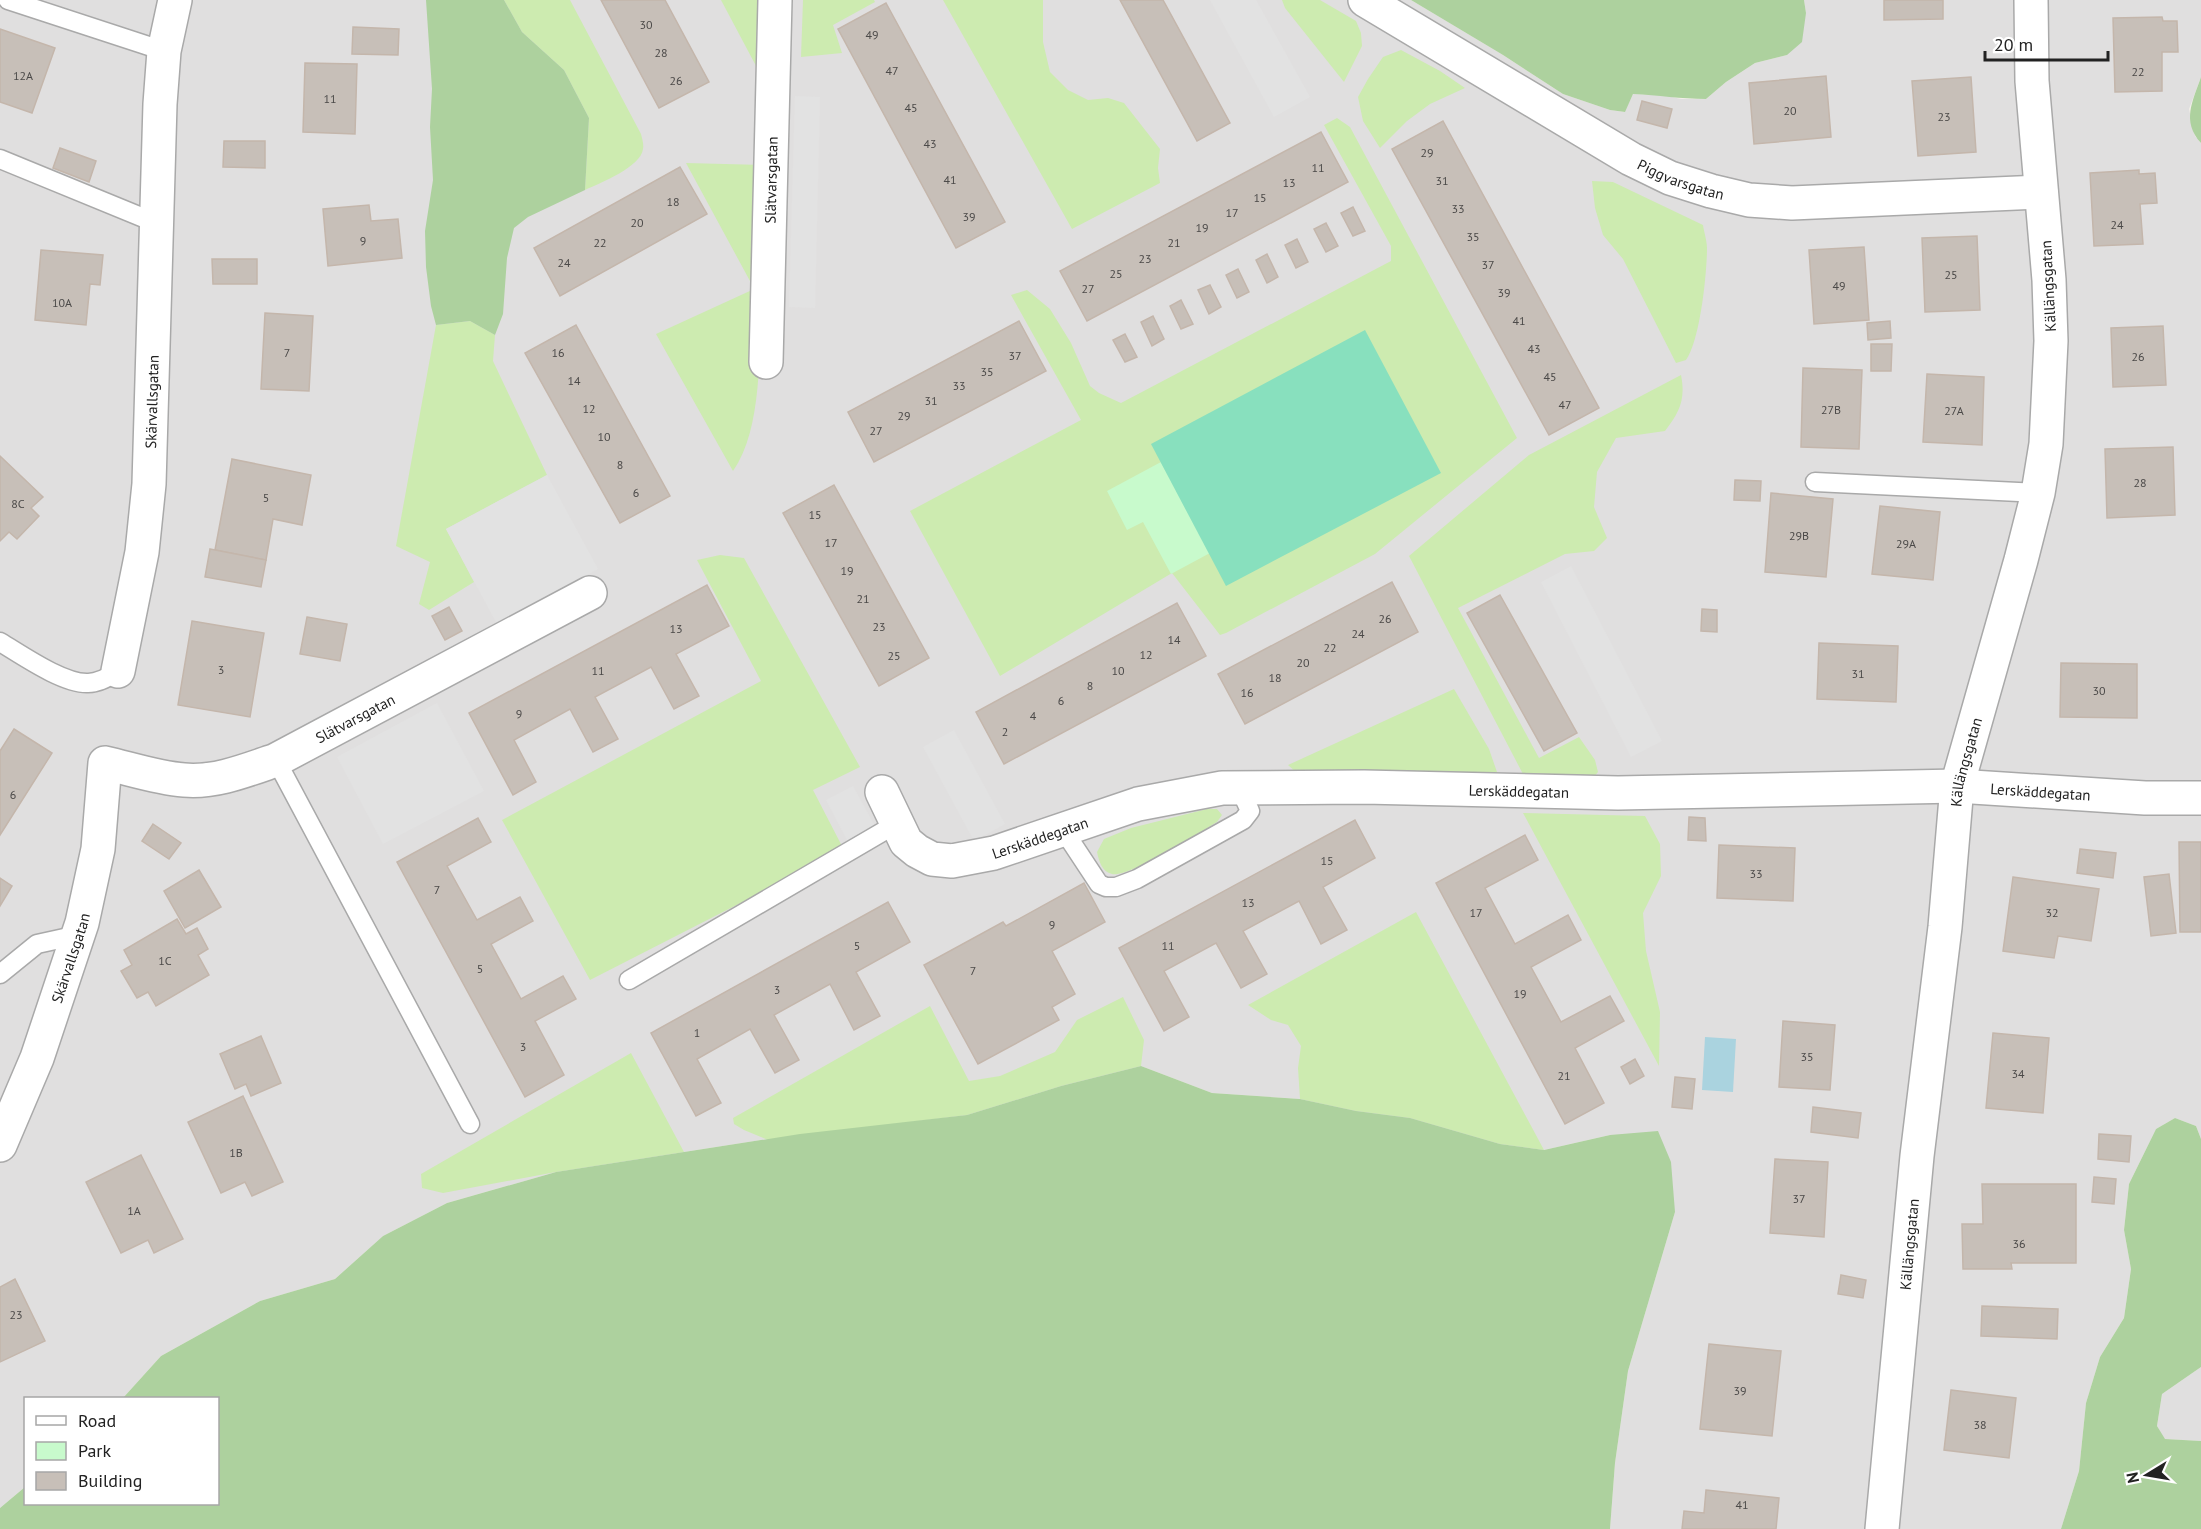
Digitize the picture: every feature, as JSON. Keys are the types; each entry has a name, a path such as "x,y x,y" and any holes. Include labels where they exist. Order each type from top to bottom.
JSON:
{"street":[{"name":"Skärvallsgatan","path":"118,671 142,552 148,504 160,104 164,51 175,0"},
{"name":"Slätvarsgatan","path":"766,362 775,0"},
{"name":"Piggvarsgatan","path":"1365,0 1631,159 1670,178 1711,191 1749,200 1792,203 2041,192"},
{"name":"Källängsgatan","path":"1882,1529 1916,1168 1945,927 1957,786 2021,560 2038,493 2046,444 2051,341 2049,280 2032,81 2031,0"},
{"name":"Slätvarsgatan","path":"105,763 185,780 215,778 243,772 276,760 590,593"},
{"name":"Skärvallsgatan","path":"0,1145 37,1058 78,935 98,849 105,763"},
{"name":"Lerskäddegatan","path":"882,792 906,842 916,851 932,859 952,861 994,853 1138,804 1222,788 1364,787 1618,793 1957,786 2145,798 2201,798"}],"lane":[{"path":"8,0 164,51"},
{"path":"0,159 156,224"},
{"path":"1815,482 2038,493"},
{"name":"Skärvallsgatan","path":"0,642 54,675 87,683 106,679 118,671"},
{"path":"276,760 470,1124"},
{"path":"1062,828 1099,884 1116,887 1137,879 1243,820 1250,811 1240,789"},
{"path":"629,980 896,824"},
{"path":"0,974 37,944 78,935"}],"shaded area":[{"path":"0,0 1411,0 1563,94 1610,110 1624,112 1633,94 1706,99 1726,82 1755,63 1787,55 1806,13 1804,0 2201,0 2201,77 2189,109 2195,136 2201,143 2201,1139 2196,1126 2175,1118 2156,1129 2129,1184 2124,1230 2131,1269 2124,1318 2100,1357 2086,1403 2079,1471 2061,1529 1610,1529 1615,1463 1628,1371 1675,1212 1610,1135 1544,1150 1500,1144 1300,1099 1212,1093 1141,1066 1061,1086 967,1115 800,1134 556,1172 447,1203 383,1236 335,1279 260,1301 161,1356 124,1397 24,1397 24,1488 0,1508"},
{"path":"1210,0 1256,0 1310,97 1274,117"},
{"path":"795,96 820,97 815,308 789,307"},
{"path":"547,475 598,569 497,624 446,529"},
{"path":"1571,566 1662,741 1631,757 1541,582"},
{"path":"437,703 484,791 383,844 337,757"},
{"path":"954,730 1005,824 974,841 923,747"},
{"path":"853,786 875,826 848,842 826,800"},
{"path":"2201,1367 2201,1441 2164,1439 2157,1426 2162,1394"}],"green space":[{"path":"426,0 504,0 522,32 564,70 589,118 585,190 528,217 514,228 507,258 503,314 495,335 470,321 436,325 431,306 426,267 425,231 433,180 430,127 432,89"},
{"path":"504,0 570,0 641,134 643,147 641,156 628,168 585,190 589,118 564,70 522,32"},
{"path":"721,0 768,0 765,83"},
{"path":"803,0 874,0 875,2 833,25 842,53 801,57"},
{"path":"943,0 1043,0 1043,42 1050,72 1068,90 1088,100 1108,98 1124,103 1160,149 1158,168 1160,183 1072,229"},
{"path":"1282,0 1320,0 1356,21 1361,33 1362,46 1344,82 1285,8"},
{"path":"1411,0 1804,0 1806,13 1802,42 1787,55 1755,63 1726,82 1706,99 1633,94 1625,112 1610,110 1563,94"},
{"path":"1401,50 1440,71 1465,88 1430,104 1407,121 1380,148 1363,121 1358,97 1383,57"},
{"path":"2201,77 2201,143 2191,127 2190,111"},
{"path":"1337,118 1350,127 1517,438 1375,554 1226,633 1220,635 1172,573 1000,676 910,511 1081,420 1011,295 1027,290 1050,309 1071,343 1090,386 1099,393 1121,403 1391,261 1391,246 1324,125"},
{"path":"686,163 764,165 760,341 755,411 743,454 733,471 656,334 752,290 750,281"},
{"path":"1592,181 1613,182 1703,225 1707,242 1704,289 1699,323 1686,360 1676,363 1623,259 1603,235 1595,208"},
{"path":"470,321 495,335 493,361 547,475 446,529 474,582 429,610 419,604 430,562 396,546 436,325"},
{"path":"1365,330 1441,473 1226,586 1151,444"},
{"path":"1681,375 1683,392 1680,406 1665,431 1616,438 1597,472 1594,507 1607,538 1594,551 1565,554 1458,608 1539,758 1579,737 1595,760 1598,772 1592,779 1524,776 1409,556 1529,455"},
{"path":"1161,462 1210,553 1171,574 1143,522 1127,530 1107,491"},
{"path":"720,555 744,558 860,767 813,790 844,850 590,980 502,820 761,681 697,560"},
{"path":"1454,689 1489,749 1497,772 1492,776 1297,773 1288,765"},
{"path":"1207,809 1217,809 1222,815 1217,822 1164,854 1121,873 1109,873 1102,866 1097,852 1104,839 1131,828"},
{"path":"1523,813 1645,816 1660,844 1661,876 1643,913 1646,951 1660,1012 1659,1066"},
{"path":"1416,912 1544,1150 1500,1144 1410,1118 1356,1111 1300,1099 1298,1068 1301,1046 1288,1025 1271,1020 1248,1005"},
{"path":"1123,997 1144,1040 1141,1066 1061,1086 967,1115 768,1140 734,1124 733,1118 930,1006 969,1081 1000,1076 1055,1052 1077,1020"},
{"path":"631,1053 684,1152 443,1193 422,1188 421,1174"},
{"path":"1141,1066 1212,1093 1300,1099 1356,1111 1410,1118 1500,1144 1544,1150 1610,1135 1658,1131 1671,1162 1675,1212 1628,1371 1615,1463 1610,1529 0,1529 0,1508 24,1488 24,1505 219,1505 219,1397 124,1397 161,1356 260,1301 335,1279 383,1236 447,1203 556,1172 800,1134 967,1115 1061,1086"},
{"path":"2175,1118 2196,1126 2201,1139 2201,1367 2162,1394 2157,1426 2165,1439 2201,1441 2201,1529 2061,1529 2079,1471 2086,1403 2100,1357 2124,1318 2131,1269 2124,1230 2129,1184 2156,1129"}],"water":[{"path":"1705,1037 1736,1039 1733,1092 1702,1090"}],"building":[{"path":"601,0 665,0 709,82 659,108"},
{"path":"1120,0 1163,0 1230,123 1197,141"},
{"path":"1884,0 1943,0 1943,19 1884,20"},
{"path":"886,3 1005,222 956,248 838,29"},
{"path":"2162,17 2163,21 2177,21 2178,52 2162,52 2162,91 2115,92 2113,18"},
{"path":"353,27 399,29 398,55 352,54"},
{"path":"0,29 55,48 32,113 0,102"},
{"path":"305,63 357,64 355,134 303,132"},
{"path":"1826,76 1831,137 1754,144 1749,83"},
{"path":"1971,77 1976,152 1918,156 1912,81"},
{"path":"1642,101 1672,109 1667,128 1637,120"},
{"path":"1443,121 1599,408 1549,435 1392,149"},
{"path":"1321,132 1348,182 1087,321 1060,271"},
{"path":"224,141 265,141 265,168 223,167"},
{"path":"60,148 96,161 89,182 53,168"},
{"path":"680,167 707,214 560,296 534,248"},
{"path":"2139,170 2139,174 2155,173 2157,203 2140,204 2143,244 2094,246 2090,173"},
{"path":"369,205 371,221 398,219 402,258 328,266 323,209"},
{"path":"1353,207 1365,231 1353,236 1341,213"},
{"path":"1326,223 1338,246 1326,252 1314,229"},
{"path":"1977,236 1980,310 1925,312 1922,238"},
{"path":"1297,239 1308,262 1296,268 1285,245"},
{"path":"1864,247 1869,320 1814,324 1809,250"},
{"path":"41,250 103,255 100,285 90,284 86,325 35,320"},
{"path":"1267,254 1278,277 1267,283 1256,260"},
{"path":"212,259 257,259 257,284 213,284"},
{"path":"1238,269 1249,292 1237,298 1226,275"},
{"path":"1210,285 1221,307 1209,314 1198,290"},
{"path":"1181,300 1193,324 1181,329 1170,306"},
{"path":"265,313 313,316 309,391 261,389"},
{"path":"1153,316 1164,339 1152,346 1141,322"},
{"path":"1019,321 1046,371 874,462 848,412"},
{"path":"1890,321 1891,338 1868,340 1867,323"},
{"path":"576,325 670,496 620,523 525,353"},
{"path":"2163,326 2166,385 2113,387 2111,328"},
{"path":"1125,334 1137,357 1125,362 1113,340"},
{"path":"1871,344 1892,344 1891,371 1871,371"},
{"path":"1803,368 1862,370 1859,449 1801,447"},
{"path":"1927,374 1984,377 1982,445 1923,442"},
{"path":"2173,447 2175,515 2107,518 2105,449"},
{"path":"0,456 43,497 31,508 39,516 17,539 9,532 0,541"},
{"path":"232,459 311,475 302,525 273,519 266,560 215,550"},
{"path":"1735,480 1761,481 1760,501 1734,500"},
{"path":"834,485 929,658 879,686 783,513"},
{"path":"1771,493 1833,499 1826,577 1765,572"},
{"path":"1880,506 1940,512 1933,580 1872,574"},
{"path":"210,549 266,560 261,587 205,577"},
{"path":"1392,582 1418,632 1245,724 1218,674"},
{"path":"707,585 729,626 676,654 699,696 674,709 651,667 595,697 618,739 593,752 570,709 514,740 536,782 513,795 469,713"},
{"path":"1500,595 1577,733 1544,751 1467,613"},
{"path":"1177,603 1206,656 1004,764 976,712"},
{"path":"449,607 462,631 445,640 432,616"},
{"path":"1702,609 1717,610 1717,632 1701,631"},
{"path":"307,617 347,624 340,661 300,654"},
{"path":"192,621 264,633 250,717 178,705"},
{"path":"1819,643 1898,646 1896,702 1817,699"},
{"path":"2061,663 2137,664 2137,718 2060,717"},
{"path":"14,729 52,753 0,835 0,751"},
{"path":"1689,817 1705,818 1706,841 1688,840"},
{"path":"478,818 491,842 447,866 477,920 520,897 533,921 491,944 521,999 563,976 576,999 535,1021 564,1075 525,1097 397,862"},
{"path":"1355,820 1375,858 1323,887 1347,930 1321,944 1299,901 1243,931 1267,974 1241,988 1216,943 1164,971 1189,1017 1164,1031 1119,948"},
{"path":"153,824 181,843 169,859 142,841"},
{"path":"1525,835 1538,860 1485,888 1515,944 1568,915 1581,940 1531,967 1561,1022 1610,996 1624,1021 1575,1048 1604,1103 1565,1124 1436,883"},
{"path":"2179,842 2201,842 2201,932 2180,932"},
{"path":"1719,845 1795,848 1793,901 1717,898"},
{"path":"2080,849 2116,853 2113,878 2077,873"},
{"path":"199,870 221,907 185,928 164,891"},
{"path":"2169,874 2176,933 2151,936 2144,877"},
{"path":"2013,877 2099,889 2091,941 2058,936 2054,958 2003,951"},
{"path":"0,878 12,886 0,906"},
{"path":"1084,883 1105,922 1052,951 1075,994 1052,1007 1059,1020 978,1064 924,965 1003,922 1006,926"},
{"path":"888,902 910,942 856,972 880,1016 854,1030 830,984 774,1015 799,1060 775,1073 750,1029 697,1059 721,1103 696,1116 651,1033"},
{"path":"177,919 186,934 197,928 208,949 198,955 209,975 156,1006 148,992 137,998 121,971 132,965 124,950"},
{"path":"1783,1021 1835,1025 1830,1090 1779,1087"},
{"path":"1993,1033 2049,1038 2043,1113 1986,1108"},
{"path":"261,1036 281,1083 251,1096 246,1084 235,1089 220,1054"},
{"path":"1635,1059 1644,1076 1630,1084 1621,1067"},
{"path":"1675,1077 1695,1079 1692,1109 1672,1107"},
{"path":"243,1096 283,1182 252,1196 245,1182 221,1193 188,1122"},
{"path":"1813,1107 1861,1113 1858,1138 1811,1132"},
{"path":"2099,1134 2131,1136 2129,1162 2098,1159"},
{"path":"141,1155 183,1239 154,1253 148,1240 121,1253 86,1182"},
{"path":"1775,1159 1828,1162 1824,1237 1770,1233"},
{"path":"2094,1177 2116,1179 2114,1204 2092,1202"},
{"path":"1982,1184 2076,1184 2076,1263 2011,1263 2012,1269 1963,1269 1962,1224 1983,1224"},
{"path":"1841,1275 1866,1280 1863,1298 1838,1294"},
{"path":"15,1279 45,1341 0,1362 0,1287"},
{"path":"1982,1306 2058,1309 2057,1339 1981,1336"},
{"path":"1709,1344 1781,1351 1772,1436 1700,1429"},
{"path":"1951,1390 2016,1398 2009,1458 1944,1450"},
{"path":"1706,1490 1779,1498 1776,1529 1682,1529 1684,1511 1704,1513"}]}
